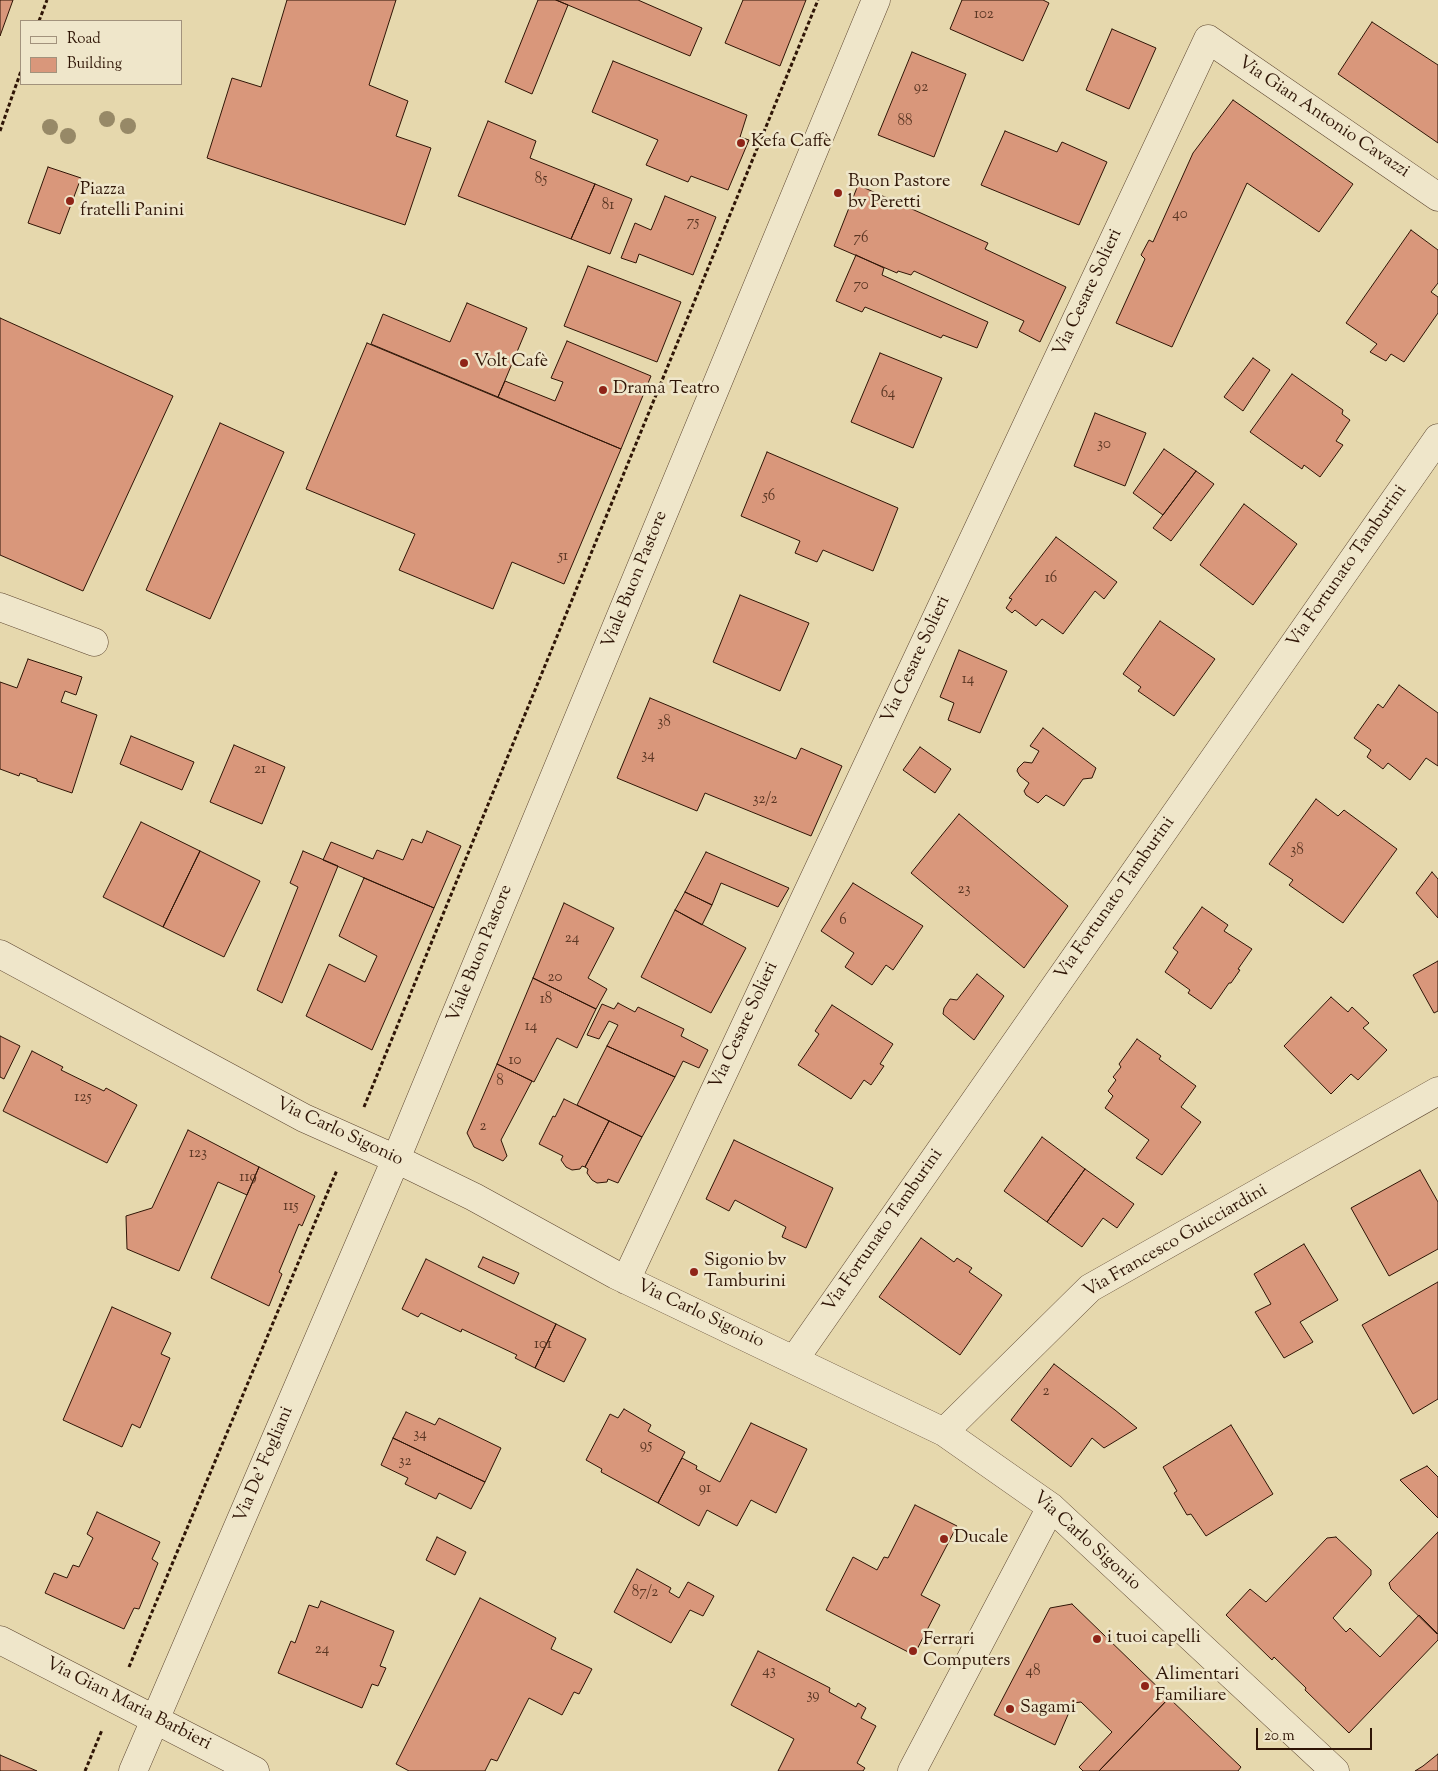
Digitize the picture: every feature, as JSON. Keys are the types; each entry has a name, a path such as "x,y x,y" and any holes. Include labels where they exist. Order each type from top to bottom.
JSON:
{"street":[{"name":"Viale Buon Pastore","path":"396,1159 876,0"},
{"name":"Via Gian Antonio Cavazzi","path":"1208,40 1438,197"},
{"name":"Via Cesare Solieri","path":"626,1280 1208,40"},
{"name":"Via Fortunato Tamburini","path":"794,1360 1438,438"},
{"path":"0,608 94,642"},
{"name":"Via Carlo Sigonio","path":"0,954 304,1118 396,1159 474,1197 626,1280 944,1432 1051,1507 1335,1771"},
{"name":"Via Francesco Guicciardini","path":"944,1432 1090,1288 1438,1092"},
{"name":"Via De' Fogliani","path":"133,1771 396,1159"},
{"path":"912,1771 1051,1507"},
{"name":"Via Gian Maria Barbieri","path":"0,1640 255,1771"}],"path":[{"path":"39,20 47,0"},
{"path":"85,1771 350,1140 818,0"},
{"path":"0,130 20,74"}],"building":[{"path":"0,0 13,0 0,36"},
{"path":"287,0 396,0 369,85 408,101 396,136 431,148 405,225 207,158 232,78 261,87"},
{"path":"538,0 556,0 568,5 532,94 505,82"},
{"path":"556,0 638,0 702,28 690,56"},
{"path":"743,0 806,0 780,66 725,43"},
{"path":"962,0 1043,0 1049,3 1023,61 950,29"},
{"path":"1372,22 1438,65 1438,143 1338,74"},
{"path":"1112,29 1156,48 1129,109 1086,90"},
{"path":"912,52 966,74 934,157 878,135"},
{"path":"613,61 747,115 740,137 749,140 728,190 691,176 688,182 646,165 658,140 592,112"},
{"path":"1233,100 1353,184 1319,232 1247,183 1172,347 1116,323 1145,259 1141,255 1149,240 1153,242 1193,153"},
{"path":"488,121 536,141 530,158 595,184 571,239 458,196"},
{"path":"1005,131 1057,152 1062,142 1107,162 1079,225 981,185"},
{"path":"48,167 81,178 60,234 28,223"},
{"path":"595,184 632,199 610,254 571,239"},
{"path":"858,185 988,243 985,249 1066,287 1040,342 1019,331 1024,321 914,271 911,275 898,271 897,273 834,246"},
{"path":"665,196 716,217 693,275 639,254 636,263 621,258 635,223 651,230"},
{"path":"1411,230 1438,250 1438,283 1431,292 1438,297 1438,313 1404,362 1391,354 1386,361 1370,352 1377,344 1346,323"},
{"path":"856,255 884,268 882,275 988,322 977,348 943,335 941,338 865,307 862,312 836,301"},
{"path":"588,266 681,302 657,362 564,326"},
{"name":"Volt Cafè","path":"467,303 527,328 498,397 371,344 383,314 450,342"},
{"path":"0,318 173,396 83,591 0,555"},
{"name":"Drama Teatro","path":"567,341 651,376 621,449 498,397 505,381 555,401 563,382 551,378"},
{"path":"367,343 621,449 564,584 512,562 493,609 399,570 415,534 306,489"},
{"path":"880,353 942,378 913,448 851,422"},
{"path":"1253,358 1270,370 1243,411 1224,397"},
{"path":"1292,374 1343,410 1342,414 1350,420 1336,441 1343,445 1320,477 1304,465 1302,469 1250,432"},
{"path":"1095,413 1146,433 1125,486 1074,466"},
{"path":"220,423 284,452 210,619 146,590"},
{"path":"1164,449 1196,471 1163,515 1133,493"},
{"path":"767,452 898,508 873,571 823,550 817,562 795,553 800,541 741,516"},
{"path":"1196,471 1214,484 1171,541 1153,528"},
{"path":"1244,504 1297,544 1253,605 1200,565"},
{"path":"1056,537 1117,582 1104,599 1095,591 1063,634 1042,619 1036,626 1015,610 1012,613 1006,608 1012,599 1009,598"},
{"path":"740,595 809,623 780,691 713,662"},
{"path":"1160,621 1215,659 1174,716 1138,691 1141,687 1123,674"},
{"path":"959,650 1007,671 980,733 948,720 954,703 940,697"},
{"path":"28,659 82,677 76,695 65,691 61,702 97,715 72,793 20,773 19,776 0,769 0,682 17,688"},
{"path":"1399,685 1438,713 1438,766 1426,758 1410,780 1388,763 1383,769 1367,757 1371,750 1354,738 1378,704 1383,708"},
{"path":"650,698 796,759 801,748 842,766 811,836 705,793 697,811 617,778"},
{"path":"1043,728 1096,768 1092,778 1083,779 1064,806 1046,795 1038,803 1026,795 1024,791 1029,783 1017,771 1024,762 1032,763 1039,751 1030,746"},
{"path":"131,736 194,762 182,790 120,764"},
{"path":"234,745 285,767 262,824 210,802"},
{"path":"920,747 951,769 935,793 903,770"},
{"path":"1316,799 1338,816 1344,810 1397,849 1343,923 1289,885 1293,880 1269,864"},
{"path":"959,814 1068,906 1024,968 911,873"},
{"path":"141,822 200,851 163,927 103,897"},
{"path":"427,831 461,846 434,908 323,860 331,842 373,859 377,850 403,860 412,839 422,843"},
{"path":"200,851 260,881 224,957 163,927"},
{"path":"303,851 338,866 282,1003 257,990 298,887 290,883"},
{"path":"706,852 789,888 778,907 721,883 712,905 685,892"},
{"path":"1432,872 1438,879 1438,918 1416,893"},
{"path":"364,878 434,908 372,1050 306,1016 329,964 365,982 377,956 339,936"},
{"path":"853,883 923,926 893,970 886,965 872,985 845,967 854,953 821,931"},
{"path":"685,892 712,905 702,925 675,910"},
{"path":"564,903 614,928 588,978 607,989 596,1009 533,978"},
{"path":"1202,907 1228,925 1224,931 1252,949 1238,969 1240,970 1211,1009 1188,993 1190,990 1165,972 1178,952 1173,948"},
{"path":"675,910 746,948 711,1013 641,977"},
{"path":"1438,961 1438,1011 1434,1013 1413,975"},
{"path":"977,974 1004,996 974,1040 943,1014 944,1008 950,999 957,1000"},
{"path":"533,978 596,1009 577,1048 557,1038 534,1082 497,1064"},
{"path":"1331,997 1348,1012 1352,1007 1369,1023 1363,1028 1387,1050 1358,1080 1351,1074 1331,1094 1284,1046"},
{"path":"618,1003 635,1012 638,1007 684,1029 681,1036 708,1050 699,1068 683,1061 675,1077 607,1046 618,1025 609,1021 599,1039 587,1035 602,1004 614,1009"},
{"path":"832,1005 893,1044 880,1064 884,1066 871,1085 864,1080 851,1099 798,1065 819,1034 815,1031"},
{"path":"0,1036 20,1046 4,1079 0,1077"},
{"path":"1137,1039 1161,1056 1159,1059 1196,1086 1181,1107 1201,1122 1162,1175 1136,1158 1149,1140 1105,1108 1113,1096 1108,1091 1116,1080 1113,1077 1121,1067 1119,1064"},
{"path":"607,1046 675,1077 642,1137 577,1105"},
{"path":"32,1051 63,1067 61,1070 104,1091 106,1088 137,1105 107,1163 3,1111"},
{"path":"497,1064 532,1081 501,1140 507,1156 503,1161 474,1147 467,1133"},
{"path":"564,1099 609,1121 585,1167 582,1166 580,1169 572,1170 566,1167 561,1160 563,1156 539,1144"},
{"path":"609,1121 642,1137 618,1183 608,1179 607,1182 597,1183 592,1180 587,1173 588,1169 585,1167"},
{"path":"188,1130 259,1167 247,1195 218,1182 179,1271 127,1249 126,1216 152,1208"},
{"path":"1042,1137 1085,1169 1047,1222 1004,1191"},
{"path":"734,1140 833,1188 806,1248 782,1237 786,1227 735,1200 729,1211 706,1199"},
{"path":"259,1167 315,1196 302,1226 299,1224 279,1272 282,1274 269,1306 211,1278"},
{"path":"1085,1169 1134,1204 1117,1228 1103,1218 1082,1247 1047,1222"},
{"path":"1420,1170 1438,1202 1438,1249 1389,1276 1351,1208"},
{"path":"921,1238 954,1262 957,1258 972,1268 969,1272 1002,1295 960,1355 879,1297"},
{"path":"1304,1244 1338,1300 1300,1322 1313,1342 1284,1358 1255,1312 1271,1304 1254,1274"},
{"path":"483,1257 519,1273 514,1284 478,1267"},
{"path":"426,1259 556,1324 535,1368 515,1358 517,1355 462,1329 461,1332 421,1313 418,1317 402,1309"},
{"path":"1438,1282 1438,1399 1413,1414 1362,1325"},
{"path":"112,1307 171,1333 161,1354 170,1358 140,1428 132,1424 122,1447 63,1420"},
{"path":"556,1324 586,1339 564,1382 535,1368"},
{"path":"1054,1364 1137,1428 1104,1448 1092,1438 1071,1467 1058,1457 1011,1420"},
{"path":"624,1409 651,1425 648,1431 685,1452 658,1503 601,1472 602,1469 586,1460 610,1414 618,1418"},
{"path":"406,1412 435,1425 439,1418 501,1448 485,1482 393,1438"},
{"path":"751,1423 807,1449 776,1513 751,1500 737,1526 707,1510 699,1526 658,1503 682,1458 697,1466 696,1469 720,1482"},
{"path":"1231,1425 1273,1494 1206,1536 1191,1514 1187,1515 1174,1493 1177,1491 1163,1467"},
{"path":"393,1438 485,1482 471,1509 439,1493 436,1499 405,1484 408,1478 381,1465"},
{"path":"1427,1466 1438,1477 1438,1518 1400,1480"},
{"path":"915,1505 957,1526 921,1595 940,1605 914,1655 826,1610 853,1557 877,1570 884,1557 888,1558"},
{"path":"97,1512 160,1542 152,1559 158,1563 139,1609 134,1608 124,1629 45,1593 54,1573 67,1578 73,1565 79,1567 93,1538 87,1534"},
{"path":"1438,1532 1437,1634 1391,1589 1389,1583"},
{"path":"437,1537 466,1552 455,1575 426,1560"},
{"path":"1336,1537 1371,1570 1371,1575 1333,1618 1346,1632 1350,1628 1380,1657 1419,1615 1438,1634 1438,1640 1349,1733 1274,1657 1272,1660 1226,1615 1250,1589 1266,1602 1327,1538"},
{"path":"637,1569 671,1588 669,1592 679,1598 688,1582 714,1596 703,1616 690,1610 671,1643 614,1612"},
{"path":"480,1598 556,1638 551,1649 592,1669 579,1694 574,1692 562,1715 529,1698 497,1761 491,1759 485,1771 409,1771 396,1764"},
{"path":"321,1601 394,1631 380,1666 386,1668 378,1686 372,1684 362,1708 278,1673 291,1641 295,1643 309,1605 318,1608"},
{"path":"1072,1604 1169,1698 1099,1771 1083,1771 1079,1767 1112,1732 1081,1702 1073,1703 1055,1745 994,1715 1050,1608"},
{"path":"758,1651 830,1688 829,1692 856,1707 858,1703 866,1708 861,1718 876,1726 857,1763 865,1768 863,1771 778,1771 794,1739 731,1705"},
{"path":"1169,1698 1241,1767 1238,1771 1099,1771"},
{"path":"1438,1754 1438,1771 1415,1771 1423,1766"},
{"path":"0,1755 37,1771 0,1771"}],"place":[{"name":"Kefa Caffè","path":"741,143"},
{"name":"Buon Pastore bv Peretti","path":"838,193"},
{"name":"Piazza fratelli Panini","path":"70,201"},
{"name":"Volt Cafè","path":"464,363"},
{"name":"Drama Teatro","path":"603,390"},
{"name":"Sigonio bv Tamburini","path":"694,1272"},
{"name":"Ducale","path":"944,1539"},
{"name":"i tuoi capelli","path":"1097,1639"},
{"name":"Ferrari Computers","path":"913,1651"},
{"name":"Alimentari Familiare","path":"1145,1686"},
{"name":"Sagami","path":"1010,1709"}]}
